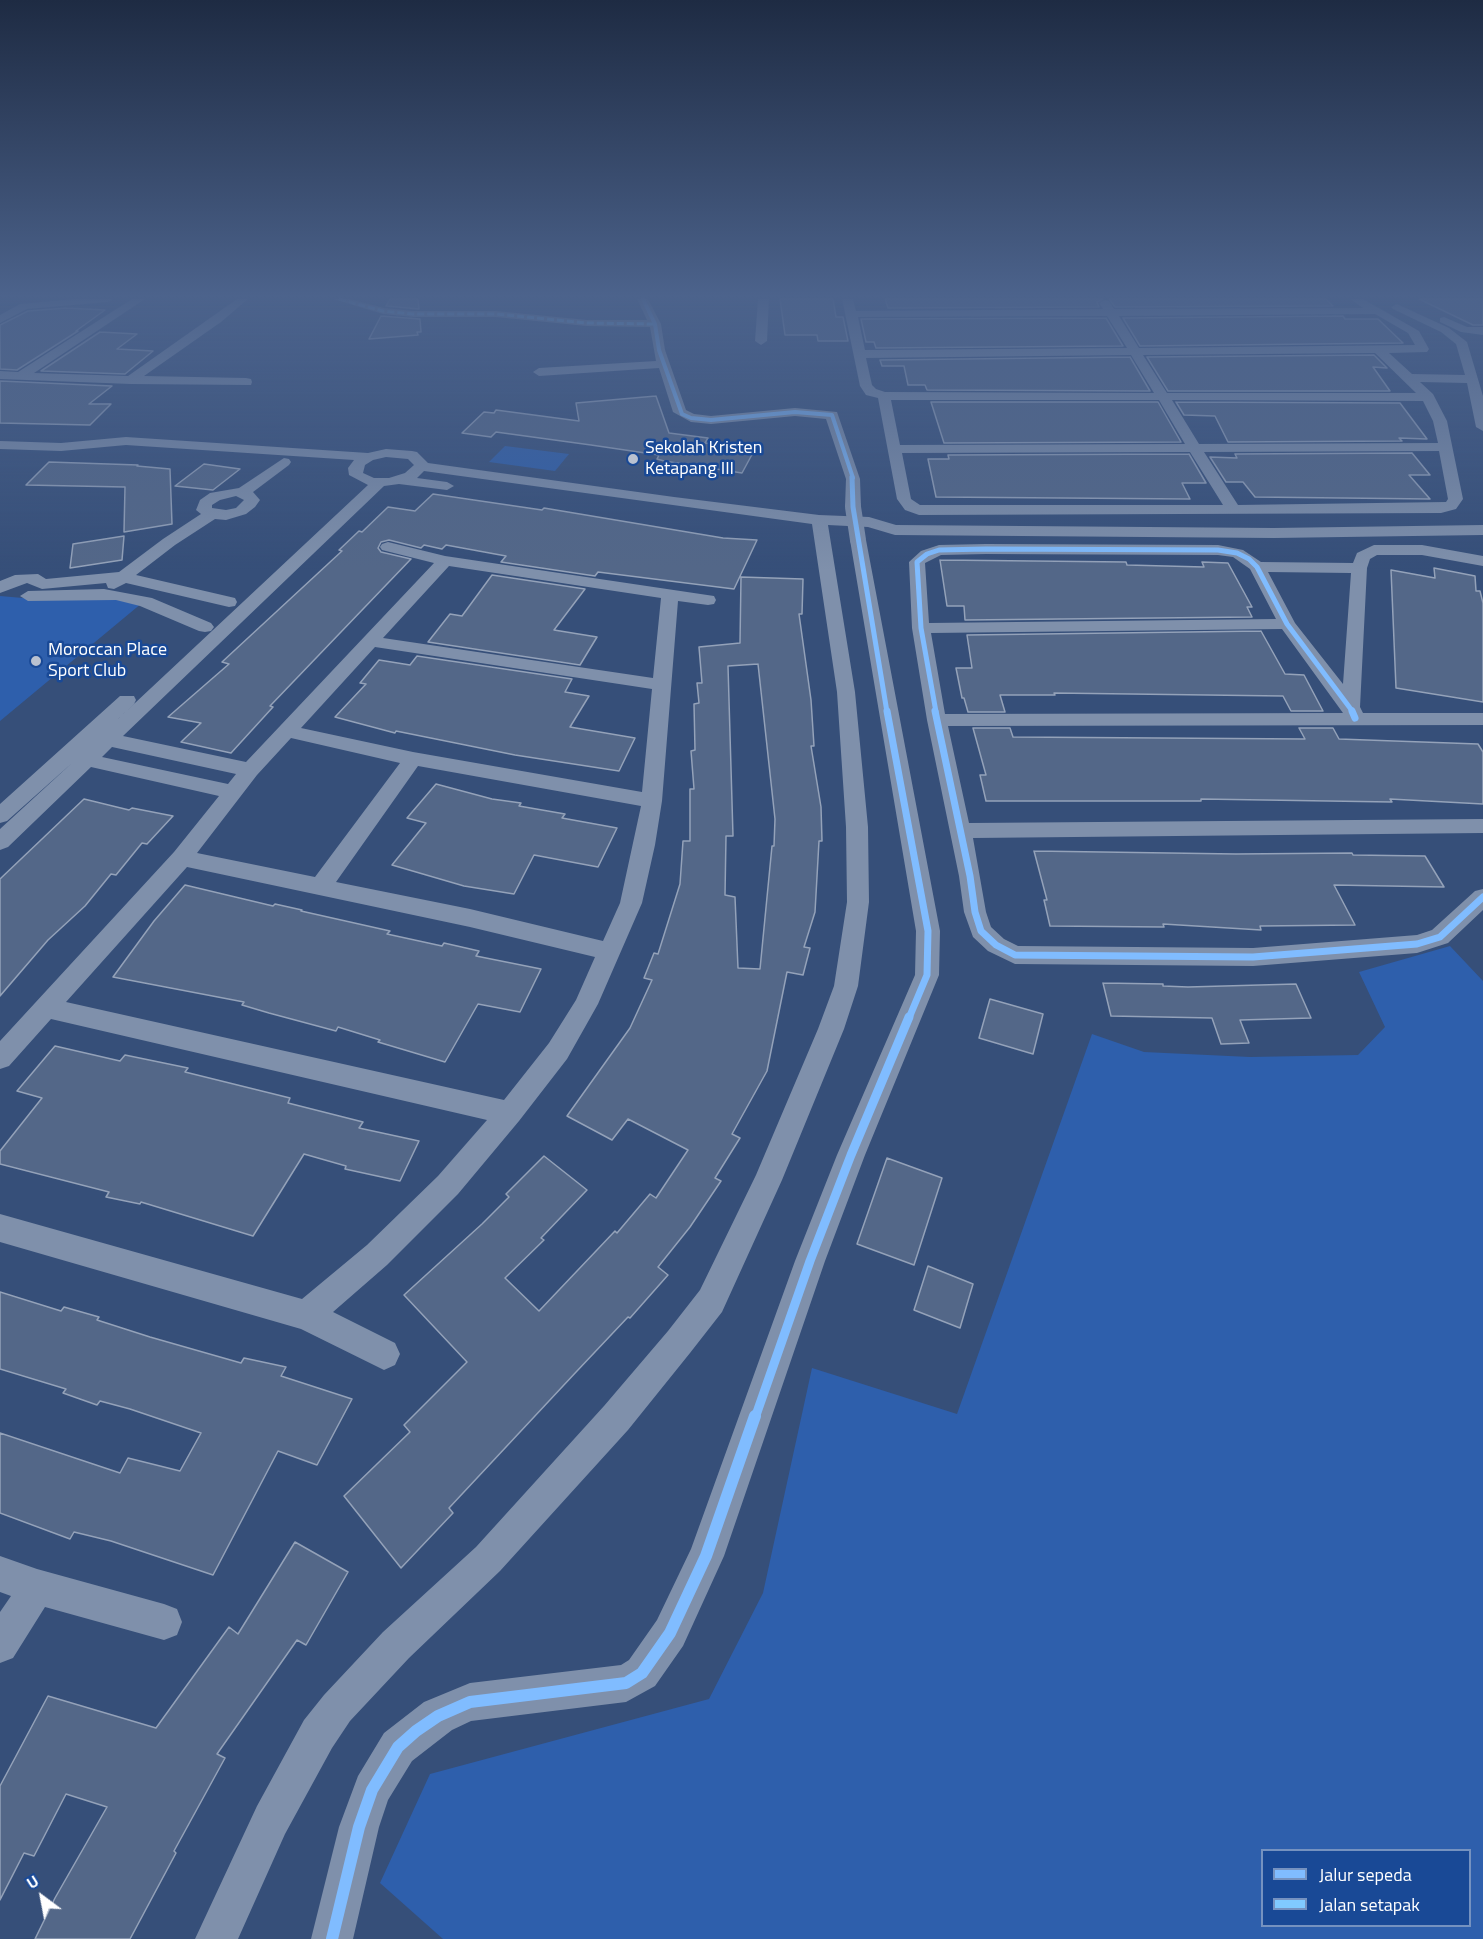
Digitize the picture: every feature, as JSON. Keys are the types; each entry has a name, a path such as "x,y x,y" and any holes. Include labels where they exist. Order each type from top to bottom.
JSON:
{"street":[{"path":"332,1939 359,1827 372,1790 398,1747 410,1736 438,1716 471,1702 626,1683 642,1673 669,1633 706,1556 810,1261 851,1155 927,975 928,931 858,540 853,507 853,479 832,415 795,412 718,420 687,417 679,410 673,389"},
{"path":"869,389 884,396 1428,398"},
{"path":"1158,389 1233,510"},
{"path":"884,396 904,499 910,507 920,510 1233,510 1441,508 1451,506 1456,499 1440,421 1428,398 1420,389"},
{"path":"1475,389 1483,428"},
{"path":"0,445 61,447 126,441 368,457 386,453 405,453 417,456 421,466 417,471 401,480"},
{"path":"61,447 105,454 284,462 366,477 460,488"},
{"path":"894,449 1446,447"},
{"path":"0,842 109,739 366,477 368,457"},
{"path":"104,594 120,577 212,514 234,513 247,507 252,500 248,495 242,493 284,462"},
{"path":"421,466 674,502 820,527"},
{"path":"0,816 366,477"},
{"path":"555,501 820,527 869,522 895,530 1274,533 1483,530"},
{"path":"216,1939 271,1820 318,1734 338,1708 396,1645 488,1558 616,1418 679,1342 711,1300 768,1180 831,1029 846,986 858,902 856,807 846,692 820,527"},
{"path":"1274,533 1300,567"},
{"path":"1300,533 1325,568"},
{"path":"388,547 445,561 708,600"},
{"path":"1353,712 1287,624 1257,567 1238,553 1218,550 939,550 927,554 917,562 921,628 937,720 962,831 975,912 981,931 996,945 1015,956 1252,957 1417,944 1440,937 1483,897"},
{"path":"1353,712 1359,568 1363,556 1374,550 1422,550 1483,561"},
{"path":"0,1058 182,858 250,770 288,732 369,641 445,561"},
{"path":"1257,567 1359,568"},
{"path":"42,584 120,577 159,584 229,602"},
{"path":"0,588 15,580 27,578 38,579 42,584"},
{"path":"0,597 15,600 28,596 41,588 42,584"},
{"path":"28,596 104,594 146,602 205,627"},
{"path":"306,1315 376,1255 426,1208 510,1113 574,1025 631,903 652,801 670,594"},
{"path":"921,628 1287,624"},
{"path":"369,641 663,685"},
{"path":"937,720 1353,712 1483,719"},
{"path":"288,732 412,759 652,801"},
{"path":"88,736 250,770"},
{"path":"66,755 231,792"},
{"path":"319,888 412,759"},
{"path":"962,831 1483,826"},
{"path":"182,858 470,918 608,951"},
{"path":"47,1008 510,1113"},
{"path":"0,1228 306,1315 384,1354"},
{"path":"0,1574 37,1587 164,1622"},
{"path":"0,1645 37,1587"}],"shaded area":[{"path":"505,446 569,454 555,471 489,462"},
{"name":"Moroccan Place Sport Club","path":"0,596 46,600 148,598 0,721"},
{"path":"1450,946 1483,981 1483,1939 443,1939 380,1883 430,1774 709,1699 763,1593 812,1368 957,1414 1092,1034 1144,1052 1250,1057 1358,1055 1385,1027 1359,972"}],"building":[{"path":"0,389 108,389 89,404 111,404 90,425 0,423"},
{"path":"1149,389 1150,391 927,390"},
{"path":"1167,389 1390,391 1168,391"},
{"path":"656,396 669,433 708,438 705,443 755,449 742,473 664,461 657,459 659,455 591,445 496,432 491,437 462,433 484,412 494,413 496,410 579,421 576,403"},
{"path":"931,402 1158,402 1181,442 944,443"},
{"path":"1176,402 1400,403 1427,439 1228,442 1215,416 1184,415"},
{"path":"1412,453 1430,475 1409,475 1430,499 1255,497 1243,482 1226,482 1210,457 1237,458 1235,454"},
{"path":"1189,454 1206,483 1182,483 1190,499 936,497 928,459 949,459 948,455"},
{"path":"49,462 138,465 170,469 172,524 124,532 125,487 26,485"},
{"path":"204,464 240,469 213,490 175,486"},
{"path":"433,494 542,510 544,508 723,538 757,540 734,589 598,572 595,576 501,562 506,556 446,545 442,549 424,545 421,548 389,540 381,542 378,548 381,552 411,559 270,706 273,707 231,753 181,742 201,723 168,717 229,664 222,662 342,551 339,550 359,531 362,532 388,507 415,511"},
{"path":"124,536 122,560 70,568 73,544"},
{"path":"940,560 1126,562 1127,565 1204,567 1202,562 1228,563 1252,607 1247,607 1252,617 965,620 964,606 947,606"},
{"path":"1434,568 1475,576 1476,591 1480,591 1483,603 1483,702 1396,688 1391,570 1435,578"},
{"path":"492,575 585,589 554,630 597,637 580,665 428,642 450,614 462,616"},
{"path":"741,577 803,579 802,614 799,614 811,700 814,746 811,746 821,807 822,841 819,841 815,912 804,947 810,948 803,975 787,972 767,1071 732,1134 740,1138 715,1178 721,1181 690,1227 658,1267 668,1275 449,1508 453,1513 401,1568 344,1496 410,1432 404,1425 467,1362 404,1295 482,1224 509,1197 506,1194 544,1156 587,1190 541,1238 544,1240 505,1278 539,1311 615,1231 617,1233 650,1194 656,1198 688,1150 628,1119 612,1140 567,1116 630,1028 652,980 644,978 654,953 658,954 680,884 683,841 690,841 690,789 694,789 691,751 695,750 694,704 699,703 697,683 702,683 699,647 740,643","holes":["758,664 775,819 760,969 738,968 735,897 725,895 726,836 733,836 728,666"]},
{"path":"1261,631 1285,674 1304,675 1323,711 1291,711 1283,696 1054,693 1055,695 1000,695 1005,712 968,712 964,698 962,698 956,668 972,668 967,635"},
{"path":"417,656 572,679 565,692 589,696 570,727 635,738 619,771 515,755 396,731 395,733 335,717 366,684 360,683 379,660 410,665"},
{"path":"973,728 1010,728 1013,737 1305,739 1299,728 1333,728 1339,739 1478,744 1483,752 1483,804 1390,799 1392,802 1201,799 1201,801 986,801 980,775 986,775"},
{"path":"436,784 492,799 521,803 519,806 565,814 562,818 617,828 598,867 534,855 514,894 464,886 392,865 426,823 407,818"},
{"path":"84,799 129,810 132,808 173,816 147,844 142,843 116,875 111,874 85,906 48,940 0,996 0,879"},
{"path":"1034,851 1352,853 1353,855 1425,856 1444,887 1334,885 1355,925 1260,926 1261,930 1163,924 1164,927 1050,926 1044,900 1047,900"},
{"path":"185,885 390,931 387,934 442,946 444,943 479,951 476,956 541,969 520,1012 478,1004 445,1062 378,1042 380,1040 338,1027 336,1031 242,1005 244,1002 113,977 154,921"},
{"path":"1103,983 1163,984 1163,986 1188,987 1296,984 1311,1018 1240,1020 1249,1043 1221,1044 1212,1018 1111,1016"},
{"path":"990,999 1043,1014 1033,1054 979,1038"},
{"path":"55,1046 120,1061 125,1055 188,1068 185,1072 290,1098 288,1103 363,1122 359,1128 419,1141 400,1181 345,1169 346,1166 304,1154 253,1236 141,1202 140,1204 106,1197 109,1192 0,1164 0,1151 42,1098 17,1091"},
{"path":"887,1158 942,1178 914,1265 857,1244"},
{"path":"928,1266 973,1284 960,1328 914,1310"},
{"path":"0,1292 61,1311 64,1307 99,1317 97,1320 241,1363 244,1358 286,1367 281,1376 352,1399 317,1465 278,1451 213,1575 111,1541 74,1532 70,1539 0,1513 0,1433 120,1473 128,1458 180,1471 201,1433 130,1409 100,1401 97,1405 63,1393 66,1389 0,1369"},
{"path":"295,1542 348,1572 306,1645 297,1640 217,1754 225,1758 174,1851 176,1853 130,1939 35,1939 55,1898 107,1807 66,1794 34,1856 24,1853 0,1900 0,1786 48,1696 156,1728 229,1627 238,1634"}],"cycle path":[{"path":"332,1939 359,1827 372,1790 398,1747 438,1716 470,1702 626,1683 642,1673 670,1633 706,1556 810,1261 851,1155 927,975 928,931 864,580 853,507 853,479 837,425 832,415 822,413 795,412 711,420 691,418 679,410 672,389"},
{"path":"1355,718 1351,707 1287,624 1257,567 1249,559 1237,553 1218,550 939,550 927,554 917,562 921,628 937,720 970,876 975,912 981,931 996,945 1015,955 1253,957 1417,944 1440,937 1483,897"}],"place":[{"name":"Sekolah Kristen Ketapang III","path":"633,459"},
{"name":"Moroccan Place Sport Club","path":"36,661"}]}
